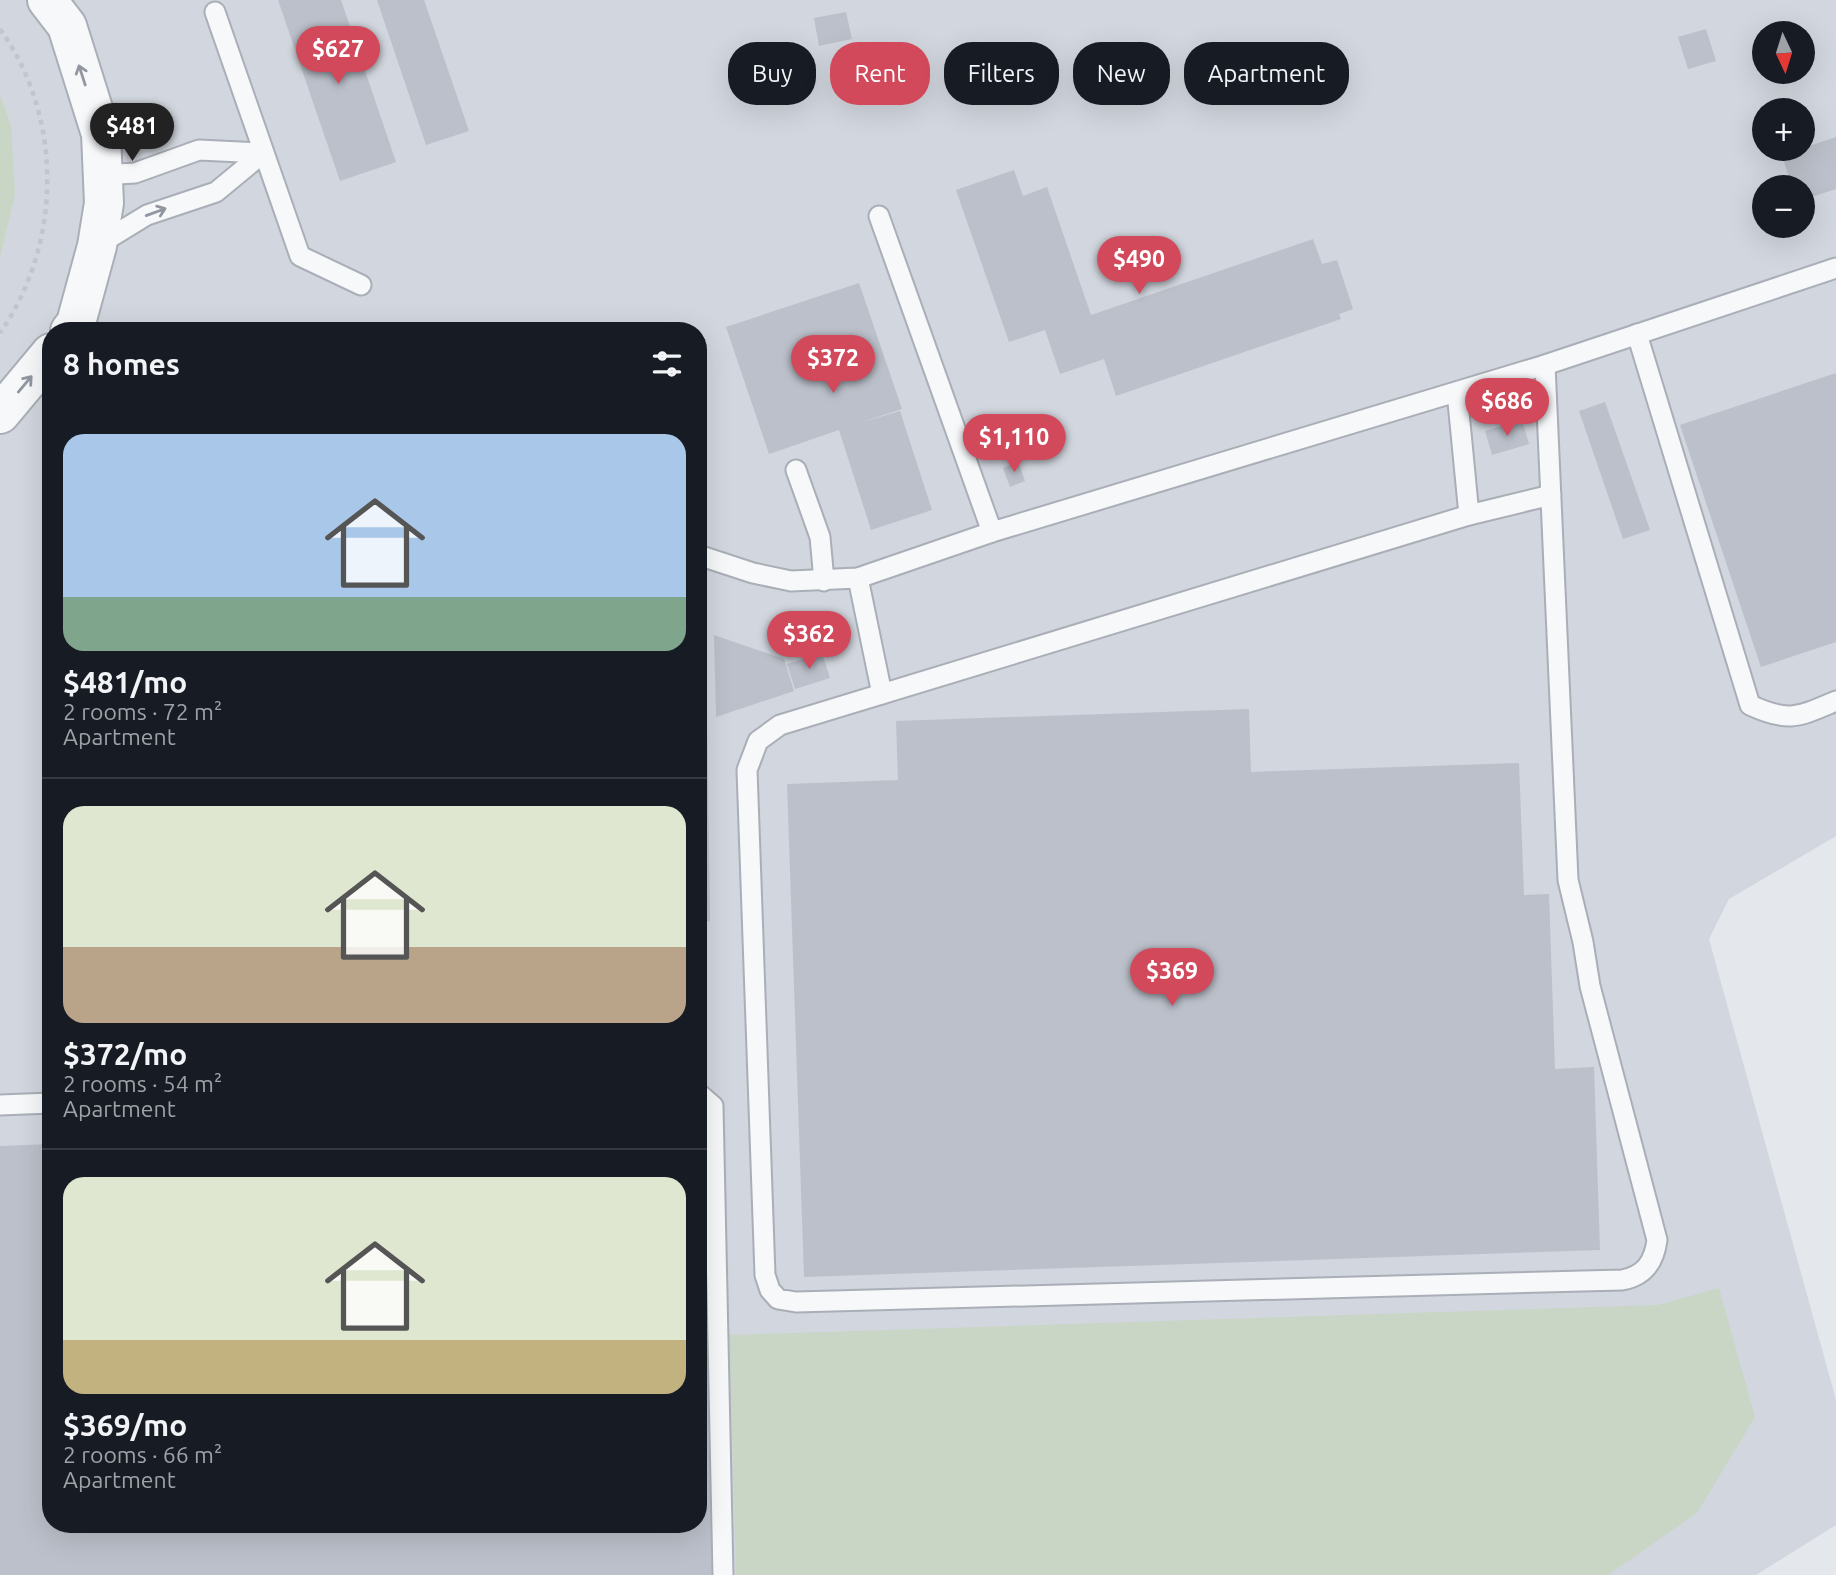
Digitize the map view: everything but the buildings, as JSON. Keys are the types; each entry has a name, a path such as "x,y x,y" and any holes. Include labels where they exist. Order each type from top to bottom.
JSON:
{"street":[{"path":"47,0 67,26 101,134 104,203 82,322"},
{"path":"0,414 42,364"}],"lane":[{"path":"215,12 300,256 361,285"},
{"path":"103,175 135,173 199,150 263,153"},
{"path":"97,246 147,215 216,192 263,153"},
{"path":"879,216 992,532"},
{"path":"707,558 753,573 791,581 858,578 992,532 1545,365 1836,268"},
{"path":"1637,334 1750,705 1774,717 1803,715 1836,701"},
{"path":"1545,365 1551,495 1568,880 1590,986 1657,1240 1655,1255 1649,1266 1637,1277 1622,1280 796,1302 778,1299 765,1275 747,771 758,741 780,726 881,694 1469,515 1551,495"},
{"path":"1457,392 1469,515"},
{"path":"796,470 820,537 824,581"},
{"path":"858,578 881,694"},
{"path":"707,1101 713,1106 723,1575"},
{"path":"0,1105 42,1103"}],"path":[{"path":"0,29 24,69 36,104 45,140 48,177 46,214 39,250 27,285 0,333"}],"shaded area":[{"path":"0,0 1836,0 1836,836 1729,899 1709,939 1836,1400 1836,1525 1756,1575 0,1575"}],"green space":[{"path":"0,95 11,125 15,194 0,257"},
{"path":"1719,1288 1755,1417 1697,1513 1608,1575 736,1575 729,1335 1658,1305"}]}
